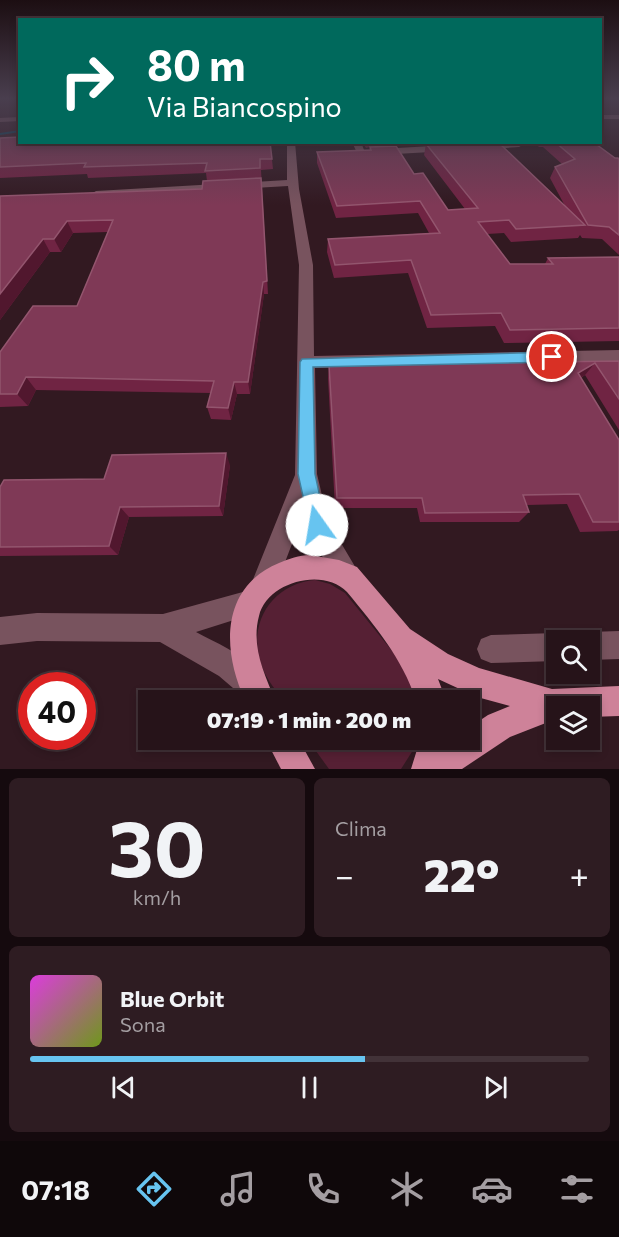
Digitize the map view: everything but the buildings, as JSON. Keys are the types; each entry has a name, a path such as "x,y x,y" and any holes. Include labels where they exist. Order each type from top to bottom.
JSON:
{"main road":[{"path":"254,690 242,656 241,634 257,593 292,569 312,567 347,575 402,638 428,690"},
{"path":"402,638 438,663 477,682 546,702"},
{"path":"600,702 619,701"},
{"path":"433,769 499,726 546,706"},
{"path":"288,750 299,769"},
{"path":"427,769 432,750"}],"street":[{"path":"291,144 292,183 306,265 306,474 317,525 347,575"},
{"path":"357,144 361,153 461,148"},
{"path":"472,147 519,144"},
{"path":"84,195 292,183"},
{"path":"306,362 619,356"},
{"path":"0,631 37,627 163,628 257,593 286,532 306,474"},
{"path":"163,628 229,666 253,690"},
{"path":"600,646 619,645"},
{"path":"491,649 546,647"}],"shaded area":[{"path":"315,580 330,584 345,593 406,668 414,690 276,690 263,669 258,653 257,638 260,623 265,610 274,599 299,583"},
{"path":"315,750 413,750 401,769 329,769"}],"route":[{"path":"317,525 306,474 306,362 552,357"}]}
